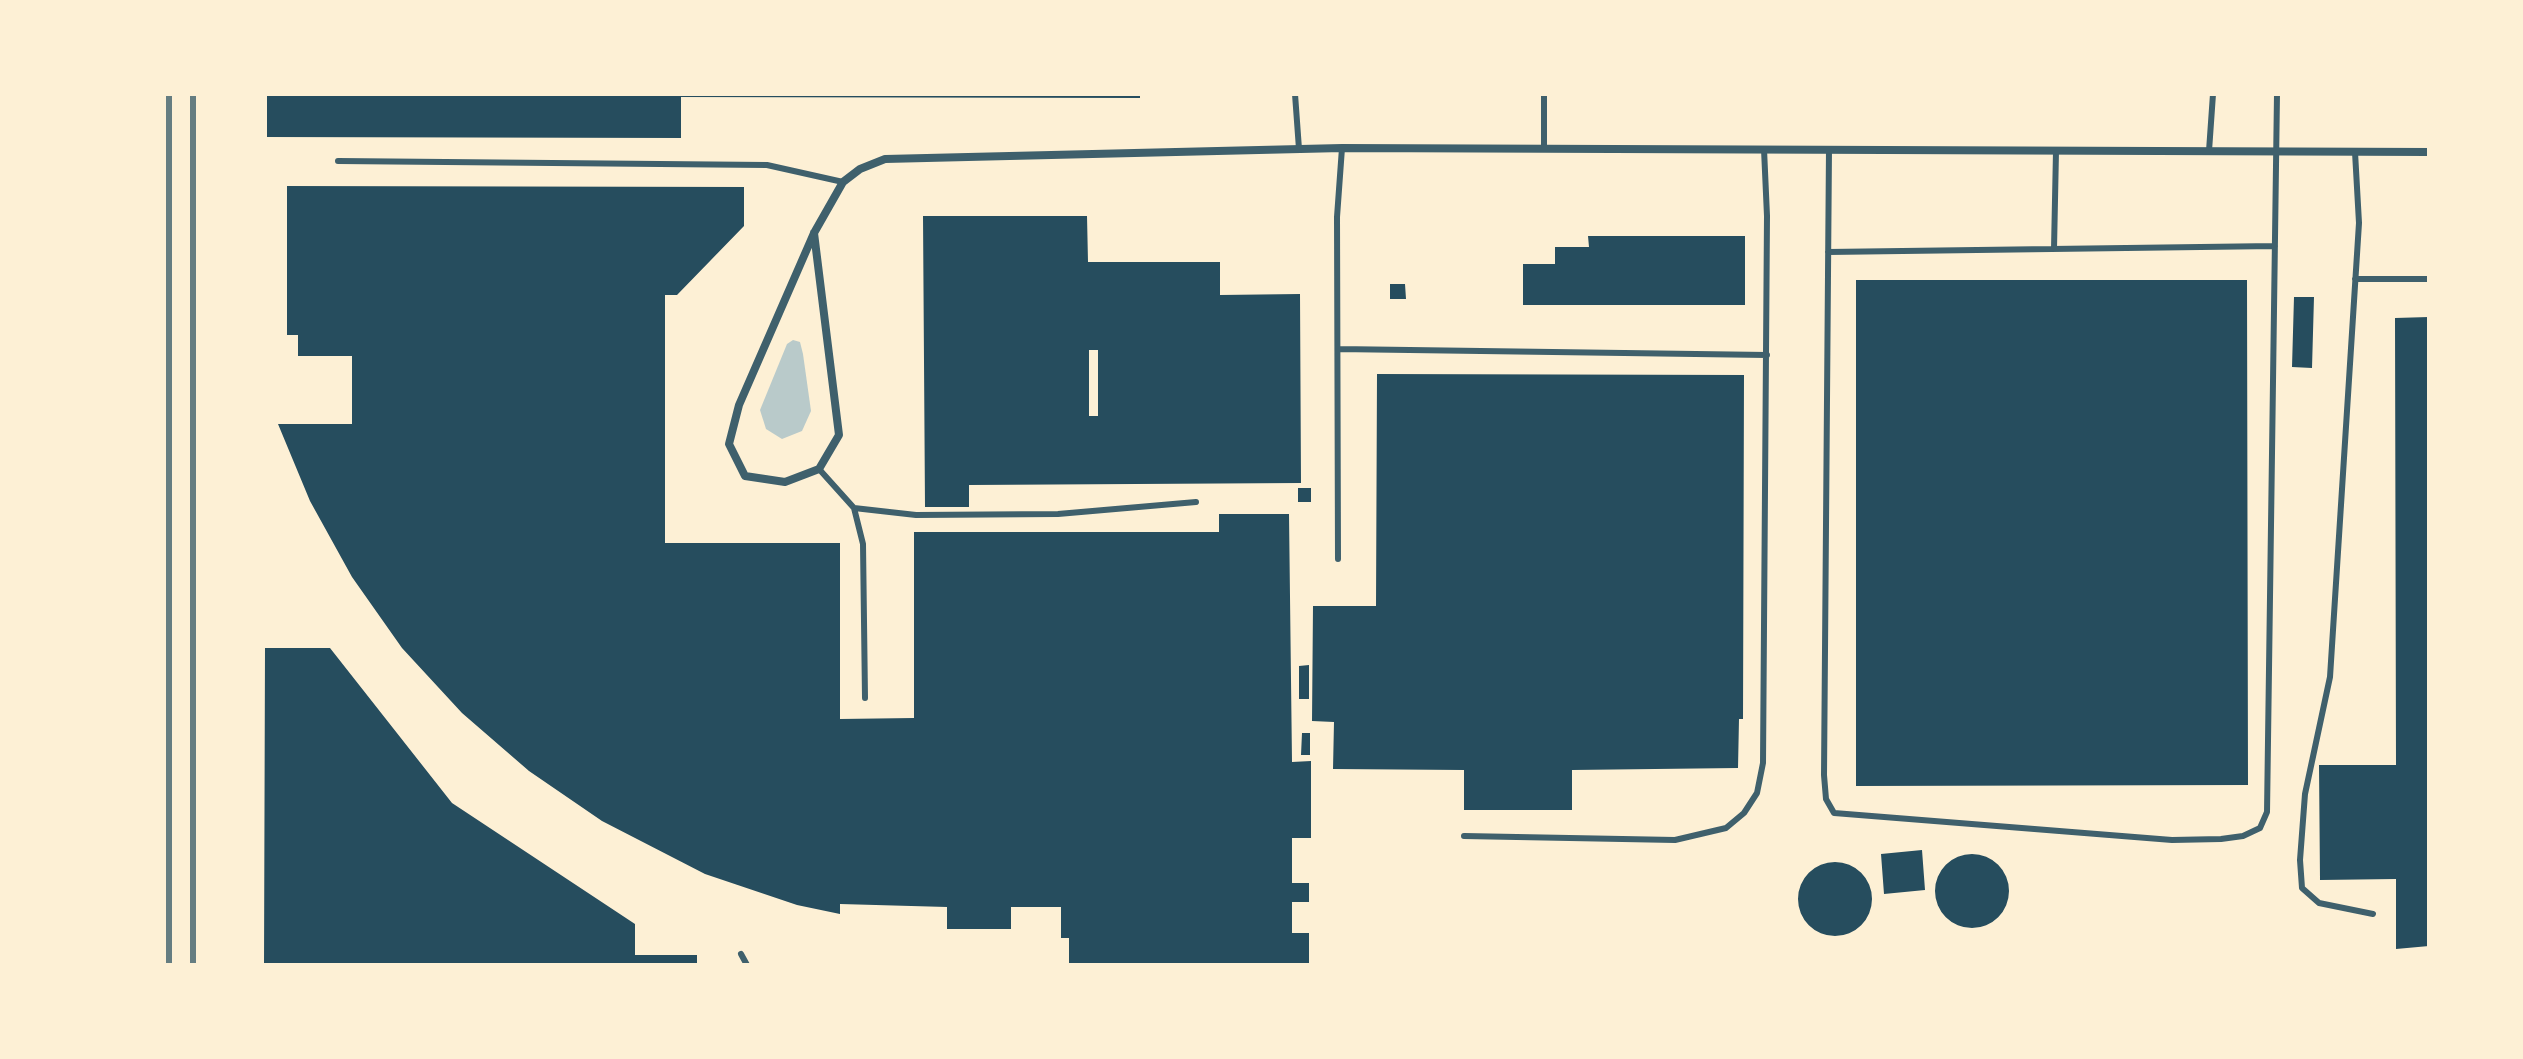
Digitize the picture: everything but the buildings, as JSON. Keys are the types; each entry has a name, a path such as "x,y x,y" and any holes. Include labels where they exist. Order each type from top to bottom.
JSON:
{"street":[{"path":"814,233 839,435 819,469 785,482 745,476 729,444 739,405 814,233 843,182 860,169 885,159 1342,148 2429,152"}],"lane":[{"path":"1295,94 1299,149"},
{"path":"1544,94 1544,149"},
{"path":"2209,151 2213,94"},
{"path":"1829,149 1824,775 1826,799 1834,813 1855,818 2196,840 2243,836 2260,828 2267,812 2277,94"},
{"path":"1338,559 1337,217 1342,148"},
{"path":"1464,836 1675,840 1726,828 1744,813 1757,793 1763,763 1767,355 1764,149"},
{"path":"2054,249 2056,151"},
{"path":"2355,152 2359,223 2330,677 2305,794 2300,860 2302,888 2319,903 2373,914"},
{"path":"338,161 767,165 843,182"},
{"path":"1828,252 2275,246"},
{"path":"2355,279 2429,279"},
{"path":"1338,349 1767,355"},
{"path":"819,469 854,508 863,544 865,698"},
{"path":"854,508 916,515 1058,514 1196,502"},
{"path":"741,954 747,965"}],"shaded area":[{"path":"793,340 800,342 811,411 802,431 782,439 766,429 760,410 787,344"}],"railway":[{"path":"169,94 169,965"},
{"path":"193,94 193,965"}]}
